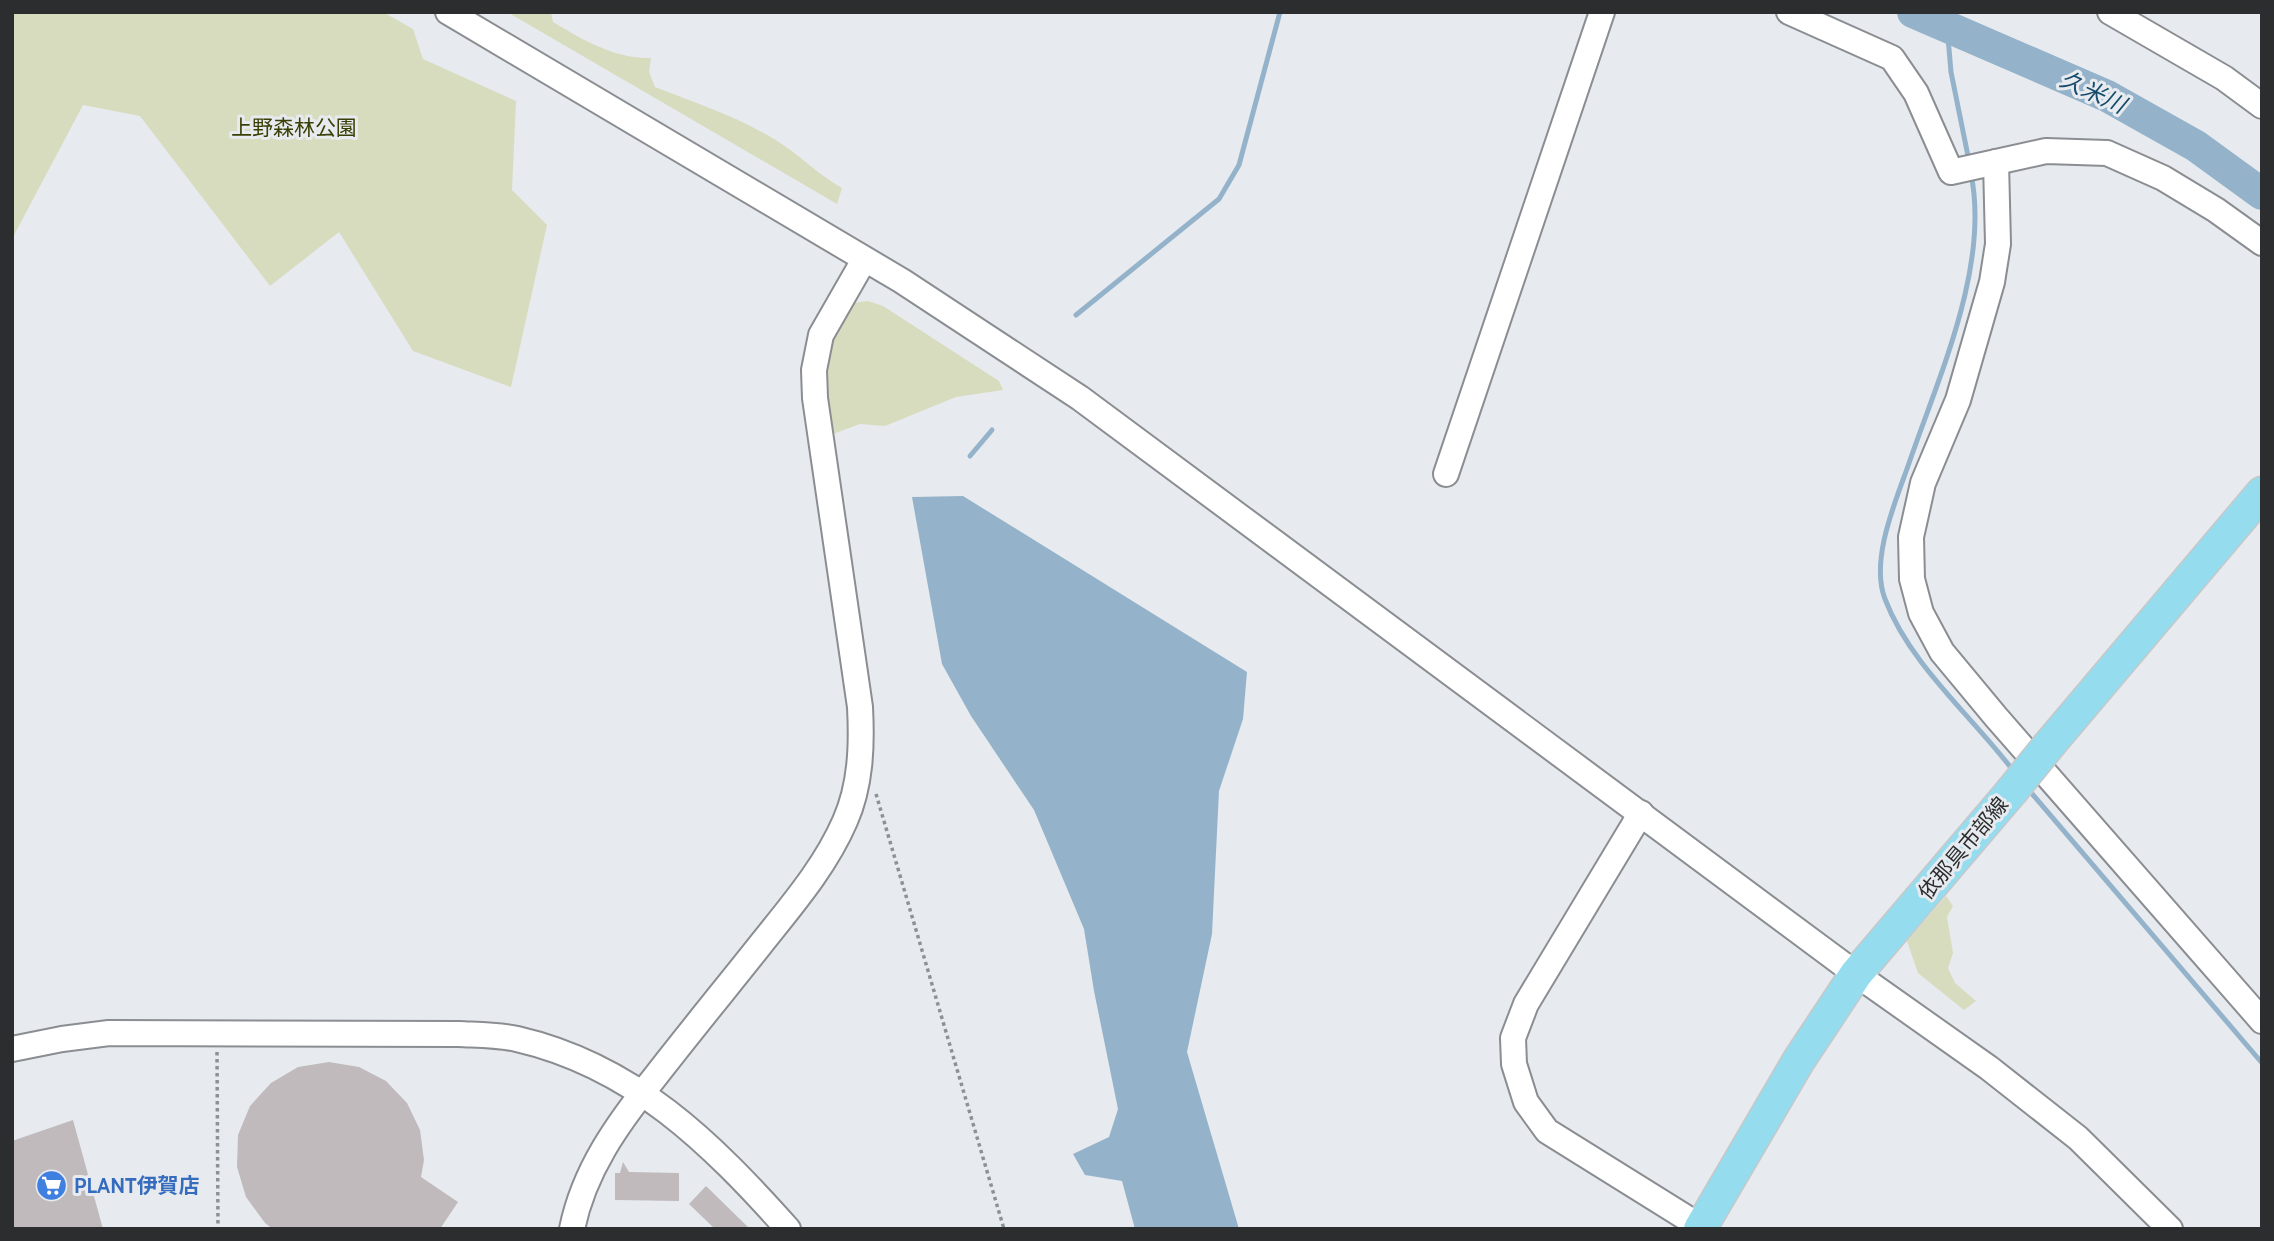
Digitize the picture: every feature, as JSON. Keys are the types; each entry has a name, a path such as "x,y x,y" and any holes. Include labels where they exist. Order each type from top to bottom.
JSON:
{"main road":[{"name":"依那具市部線","path":"1700,1228 1799,1060 1856,974 2262,493"}],"street":[{"path":"448,12 902,281 1080,398 1856,974 1989,1068 2078,1138 2170,1229"},
{"path":"1446,474 1602,12"},
{"path":"1789,12 1892,58 1916,93 1951,172 2046,152 2107,153 2163,178 2216,210 2262,243"},
{"path":"2110,12 2224,78 2262,106"},
{"path":"1993,162 1998,244 1992,282 1958,400 1923,483 1911,537 1912,579 1921,613 1942,652 1996,717 2262,1021"},
{"path":"572,1229 588,1175 605,1143 809,883 845,822 855,791 862,746 860,707 815,398 814,370 821,335 864,260"},
{"path":"1641,813 1526,1004 1513,1038 1514,1064 1526,1102 1547,1131 1700,1228"},
{"path":"12,1049 62,1038 109,1033 459,1034 516,1039 598,1066 643,1092 701,1138 788,1229"}],"path":[{"path":"874,786 1004,1229"},
{"path":"217,1050 218,1229"}],"green space":[{"name":"上野森林公園","path":"12,12 383,12 413,29 423,59 516,101 512,190 547,225 511,387 413,351 339,232 270,286 140,116 83,105 12,239"},
{"path":"507,12 551,12 553,22 600,47 625,55 651,58 649,72 655,87 724,114 774,139 842,188 837,204"},
{"path":"868,301 883,306 999,381 1003,390 956,397 885,426 860,424 830,435 825,371 836,333 853,303"},
{"path":"1946,896 1953,906 1947,917 1953,953 1948,968 1955,983 1976,1001 1964,1010 1918,973 1907,941"}],"water":[{"path":"963,496 1247,672 1243,719 1219,791 1212,934 1187,1052 1239,1229 1135,1229 1122,1181 1085,1175 1073,1154 1109,1137 1118,1109 1084,929 1034,810 971,716 942,664 912,497"}],"building":[{"path":"329,1062 359,1067 386,1081 407,1103 420,1130 424,1160 421,1177 458,1202 440,1229 273,1229 265,1223 246,1197 237,1167 238,1135 250,1106 271,1083 298,1067"},
{"name":"PLANT伊賀店","path":"73,1120 103,1229 12,1229 12,1141"},
{"path":"623,1162 629,1172 679,1173 679,1201 615,1200 615,1173 620,1173"},
{"path":"706,1186 750,1229 715,1229 689,1204"}],"waterway":[{"path":"1076,315 1219,199 1239,165 1280,12"},
{"name":"久米川","path":"1913,12 2107,96 2196,146 2262,194"},
{"path":"1947,26 1951,72 1969,161"},
{"path":"1971,174 1975,210 1967,284 1946,359 1891,514 1882,550 1881,584 1896,623 1910,646 2015,773"},
{"path":"970,456 992,430"},
{"path":"2028,789 2262,1063"}],"place":[{"name":"PLANT伊賀店","path":"51,1185"}]}
